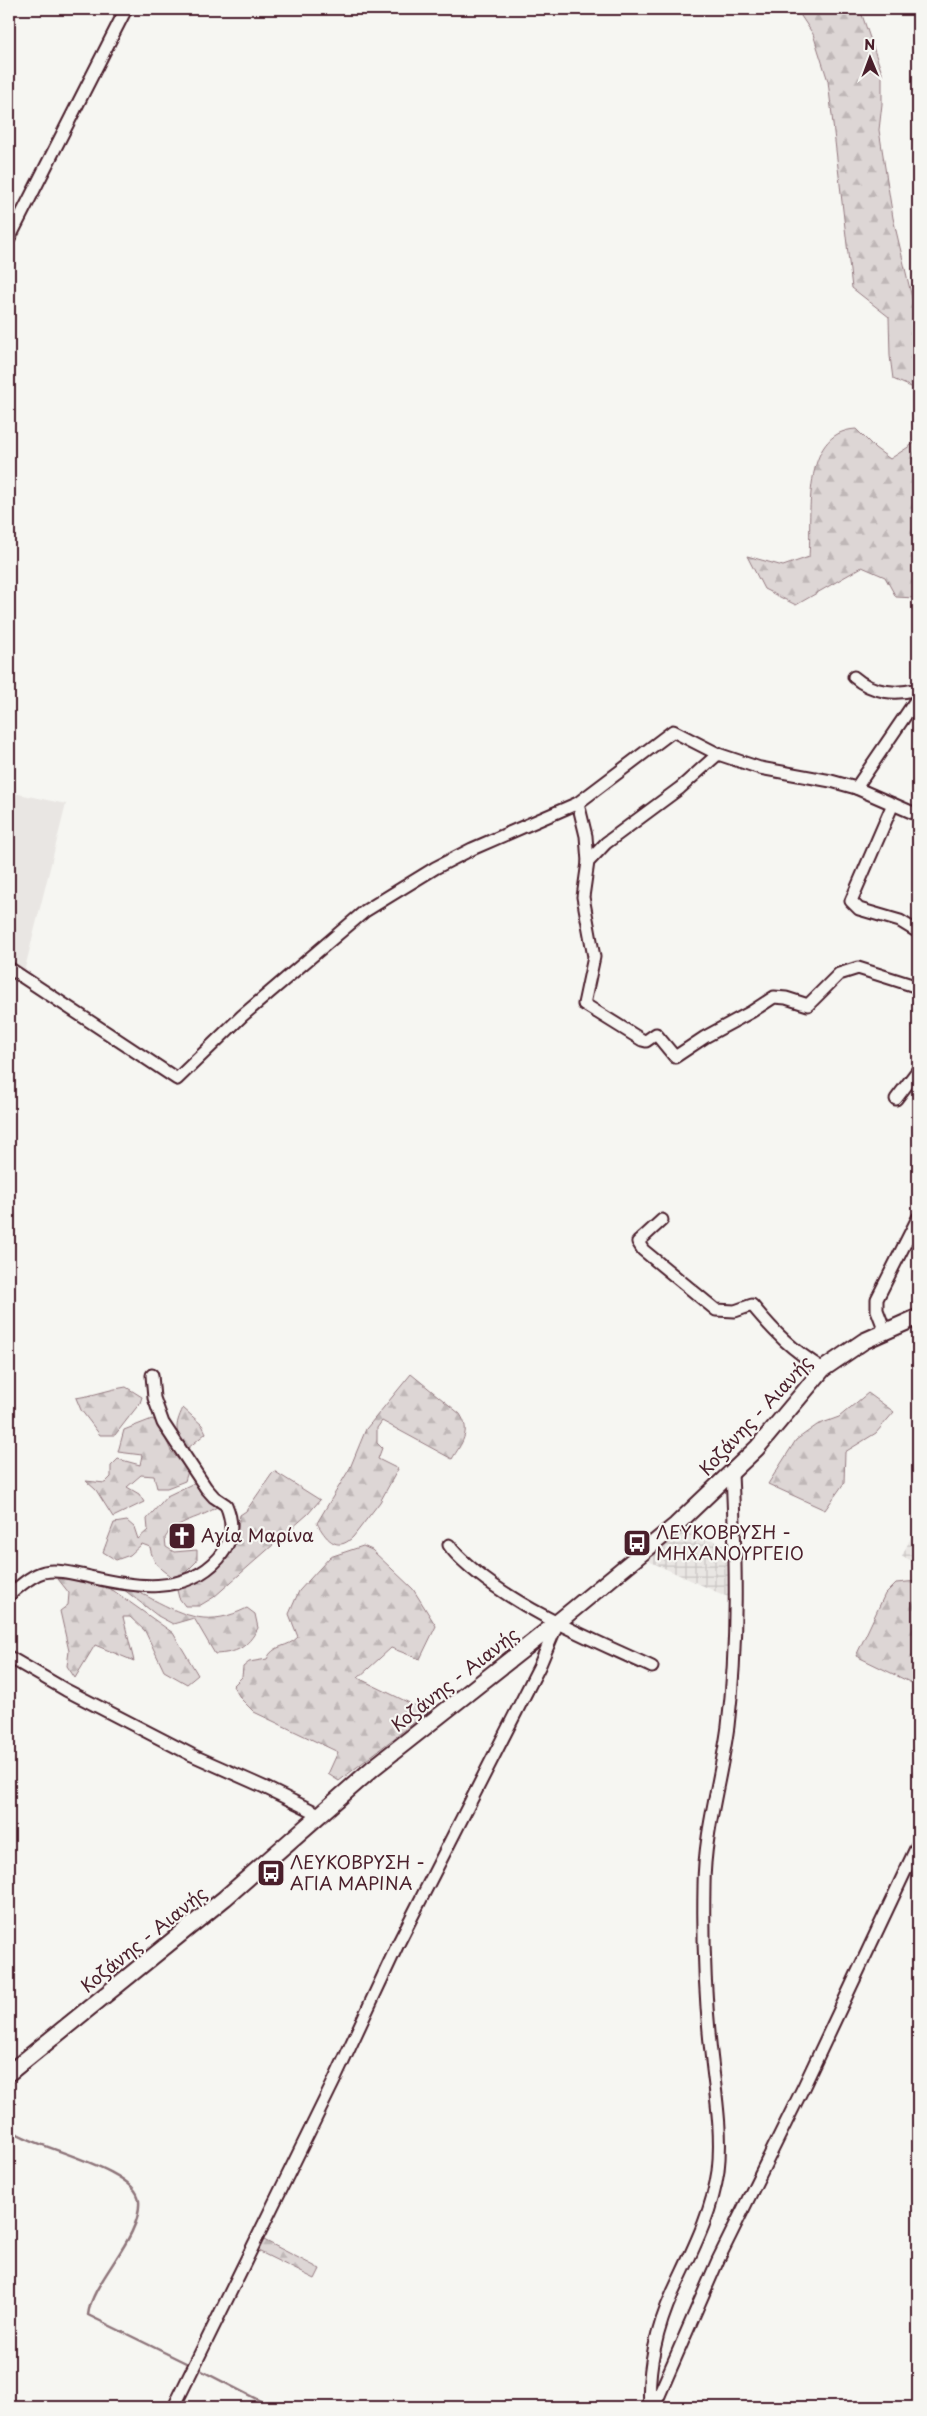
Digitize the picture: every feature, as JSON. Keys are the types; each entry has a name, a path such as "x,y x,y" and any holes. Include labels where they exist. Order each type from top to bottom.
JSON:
{"main road":[{"name":"Κοζάνης - Αιανής","path":"9,2073 231,1893 392,1753 558,1622 676,1525 732,1474 757,1448 823,1369 848,1351 884,1331 918,1317"}],"street":[{"path":"9,239 126,9"},
{"path":"854,677 862,683 882,691 907,692 918,689"},
{"path":"856,788 918,697"},
{"path":"9,968 176,1079 242,1016 365,911 435,868 472,849 578,803 673,731 718,754 760,768 831,781 856,788 918,815"},
{"path":"588,862 606,844 680,788 718,754"},
{"path":"578,803 586,836 588,862 583,897 594,957 584,1004 642,1040 646,1042 656,1034 675,1057 705,1037 774,997 786,998 808,1005 839,974 858,968 918,987"},
{"path":"893,804 852,901 859,910 900,920 918,932"},
{"path":"896,1099 918,1070"},
{"path":"884,1331 877,1310 877,1299 918,1218"},
{"path":"662,1220 638,1242 643,1250 716,1310 735,1312 752,1305 782,1340 796,1352 823,1369"},
{"path":"9,1595 33,1577 44,1572 56,1571 138,1586 170,1585 188,1580 203,1572 226,1549 230,1540 231,1526 226,1505 214,1497 206,1488 163,1423 154,1398 152,1375"},
{"path":"650,2407 651,2367 658,2335 672,2294 697,2242 714,2192 718,2172 715,2083 706,1996 704,1887 706,1853 720,1777 730,1703 734,1621 732,1474"},
{"path":"449,1545 454,1553 493,1586 518,1602 652,1667"},
{"path":"174,2407 330,2090 398,1944 539,1668 558,1622"},
{"path":"9,1657 57,1685 192,1755 264,1787 320,1815"},
{"path":"654,2407 718,2260 804,2086 918,1844"}],"shaded area":[{"path":"9,792 66,804 24,972 9,962"},
{"path":"685,1526 730,1549 730,1598 644,1559"},
{"path":"915,1529 918,1531 918,1564 902,1556"}],"green space":[{"path":"860,9 882,73 882,104 879,130 893,218 918,323 918,390 893,379 890,356 889,317 852,288 828,81 813,34 797,10"},
{"path":"856,429 875,448 890,459 916,442 918,444 918,596 915,598 896,597 885,577 862,567 796,605 764,589 747,556 783,566 809,557 810,500 817,461 825,445 838,434"},
{"path":"411,1374 460,1414 465,1427 462,1443 452,1459 382,1421 377,1428 377,1443 382,1448 378,1459 398,1469 380,1502 353,1537 347,1542 336,1544 327,1538 317,1523 350,1468 366,1429"},
{"path":"126,1387 142,1397 140,1403 115,1435 100,1435 81,1410 76,1398"},
{"path":"868,1393 894,1412 876,1433 845,1452 844,1483 825,1510 768,1484 796,1440 817,1425 839,1417"},
{"path":"183,1408 202,1425 206,1433 187,1449 177,1429 178,1420"},
{"path":"152,1419 158,1422 171,1451 188,1471 185,1481 167,1488 157,1488 154,1476 141,1475 127,1487 139,1494 144,1502 113,1517 96,1490 86,1481 105,1483 111,1477 111,1466 118,1459 140,1465 142,1455 118,1452 124,1430"},
{"path":"274,1471 320,1500 308,1514 214,1597 199,1606 185,1606 179,1598 177,1590 212,1570 226,1557 236,1539 240,1515 246,1511"},
{"path":"194,1483 201,1486 218,1506 205,1514 182,1523 165,1538 166,1547 174,1552 197,1550 197,1561 186,1572 172,1577 157,1565 150,1547 142,1544 130,1555 116,1560 103,1552 114,1523 127,1521 134,1527 138,1539 148,1530 147,1519 167,1496"},
{"path":"363,1546 372,1550 413,1589 436,1626 420,1659 391,1648 358,1678 428,1712 339,1781 328,1774 338,1752 254,1712 241,1699 233,1686 242,1677 243,1667 249,1662 267,1659 277,1648 290,1643 298,1637 289,1614 299,1591 330,1557"},
{"path":"58,1579 100,1585 114,1591 173,1633 198,1675 187,1684 164,1671 145,1631 130,1617 123,1617 134,1661 95,1645 75,1678 67,1666 69,1651 60,1611 68,1605 69,1593"},
{"path":"918,1581 918,1633 914,1641 918,1644 918,1686 856,1656 885,1594 896,1583"},
{"path":"123,1589 138,1592 176,1611 198,1617 221,1617 247,1608 255,1614 258,1628 250,1640 241,1648 235,1651 215,1654 194,1618 173,1624 158,1616"},
{"path":"262,2239 320,2269 315,2279 256,2250"}],"waterway":[{"path":"9,2125 16,2133 28,2139 106,2170 122,2179 134,2190 139,2201 138,2215 133,2230 98,2288 91,2302 88,2315 186,2363"},
{"path":"202,2371 272,2407"}],"place":[{"name":"Αγία Μαρίνα","path":"182,1536"},
{"name":"ΛΕΥΚΟΒΡΥΣΗ - ΜΗΧΑΝΟΥΡΓΕΙΟ","path":"637,1543"},
{"name":"ΛΕΥΚΟΒΡΥΣΗ - ΑΓΙΑ ΜΑΡΙΝΑ","path":"271,1873"}]}
